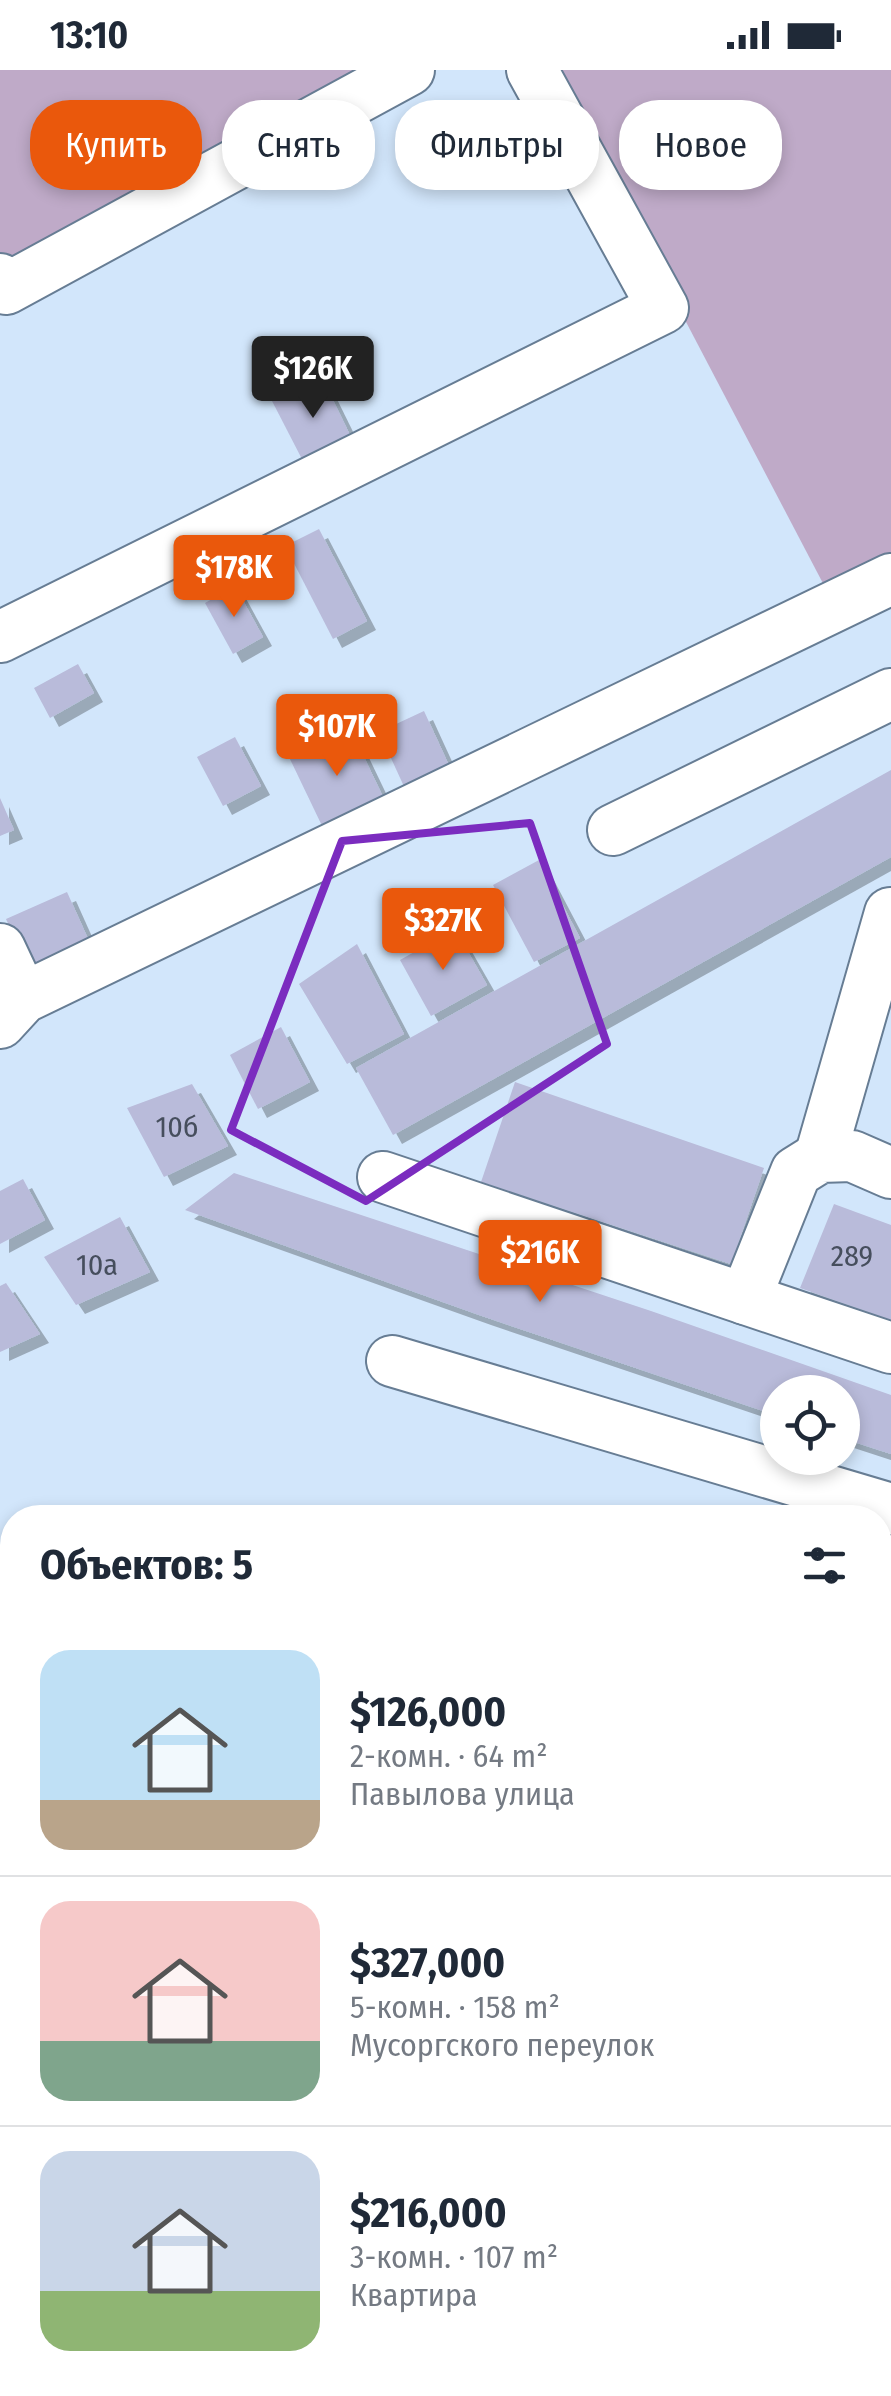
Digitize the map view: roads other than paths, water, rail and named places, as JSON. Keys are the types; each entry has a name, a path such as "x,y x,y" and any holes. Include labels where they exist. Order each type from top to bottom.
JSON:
{"street":[{"path":"2,287 410,70"},
{"path":"0,637 663,308 532,70"},
{"path":"0,949 11,1011 891,579"},
{"path":"613,830 891,694"},
{"path":"820,1157 890,912"},
{"path":"746,1299 796,1172 820,1157 852,1156 891,1172"},
{"path":"383,1177 891,1348"},
{"path":"392,1361 874,1505"}]}
